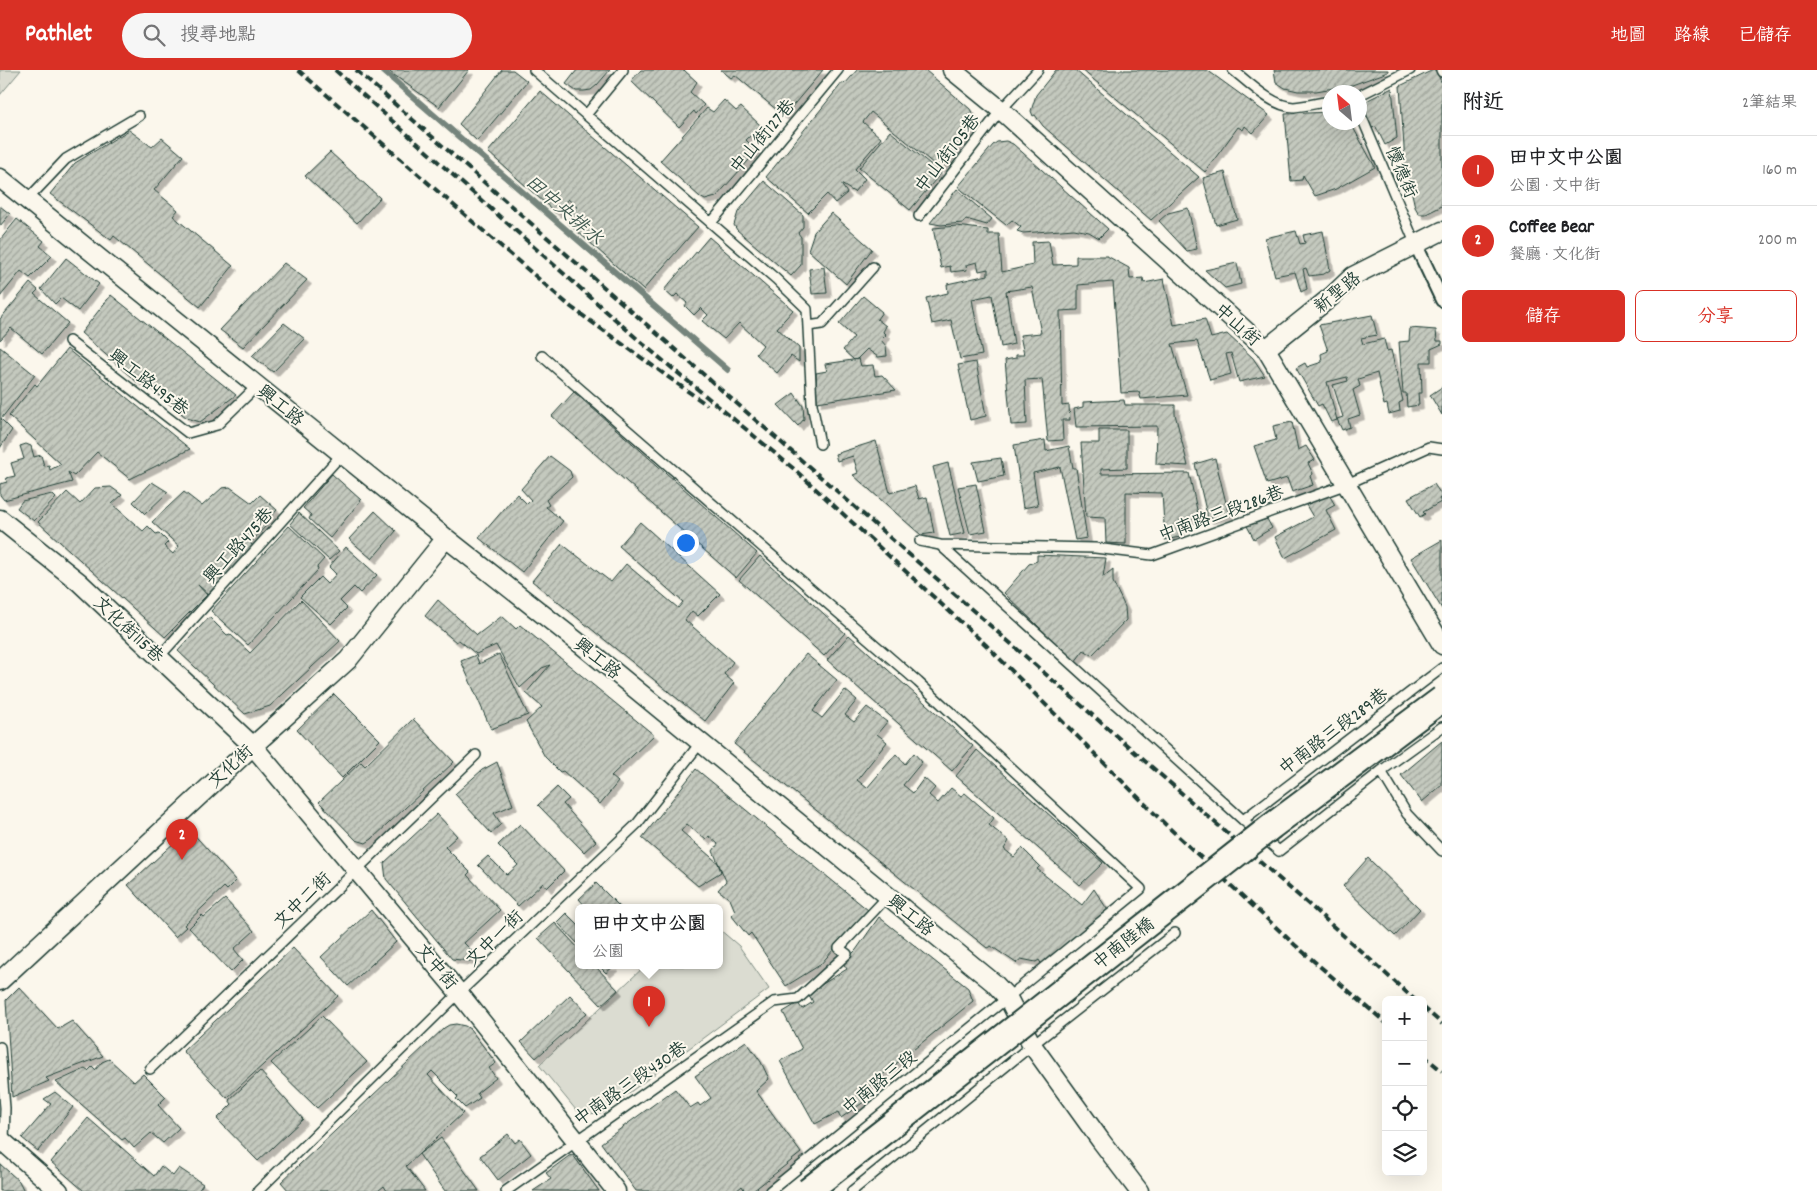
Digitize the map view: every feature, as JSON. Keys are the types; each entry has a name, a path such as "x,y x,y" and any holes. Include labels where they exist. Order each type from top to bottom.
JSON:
{"main road":[{"name":"中南陸橋","path":"808,1191 1272,826 1442,699"}],"street":[{"name":"中山街","path":"952,70 1001,110 1266,349 1442,644"},
{"name":"興工路","path":"0,178 701,742 994,983 1008,998 1032,1045 1139,1191"},
{"name":"新聖路","path":"1266,349 1332,296 1353,276 1415,244 1439,234"},
{"path":"1415,244 1442,300"},
{"name":"文化街115巷","path":"0,519 79,582 253,746"},
{"name":"文化街","path":"0,981 348,660 446,538"},
{"name":"文中街","path":"253,746 459,993 616,1191"},
{"path":"2,1141 54,1189"}],"lane":[{"path":"534,70 776,279 807,309 812,404 820,444"},
{"path":"586,115 623,70"},
{"name":"中山街127巷","path":"711,223 838,70"},
{"path":"1001,110 1038,70"},
{"path":"1233,70 1262,94 1278,102 1292,107 1322,102"},
{"path":"1367,91 1400,72 1410,70"},
{"name":"中山街105巷","path":"919,216 1001,110"},
{"path":"27,200 66,159 139,116"},
{"name":"懷德街","path":"1367,130 1415,244"},
{"path":"808,326 822,324 873,267"},
{"name":"興工路495巷","path":"69,341 188,433 217,424 257,386"},
{"name":"中南路三段","path":"542,356 918,682 1141,888 770,1191"},
{"name":"中南路三段286巷","path":"920,541 940,545 1095,548 1152,555 1347,484 1429,448 1442,449"},
{"name":"興工路475巷","path":"159,657 342,454"},
{"path":"940,545 1279,851 1381,771 1442,727"},
{"name":"中南路三段289巷","path":"1243,820 1442,668"},
{"name":"文中一街","path":"258,1191 459,993 637,824 701,742"},
{"name":"文中二街","path":"150,1069 476,755"},
{"path":"1381,771 1407,814 1442,851"},
{"name":"中南路三段430巷","path":"506,1191 774,1002 798,999 846,954 839,948 888,896"},
{"path":"852,1191 1032,1045 1176,933"},
{"path":"0,1047 5,1108 2,1141"}],"shaded area":[{"path":"0,70 21,70 0,95"},
{"path":"723,932 739,946 769,989 602,1113 585,1114 576,1110 539,1065 642,969 723,969"}],"building":[{"path":"387,70 469,70 439,107"},
{"path":"502,70 513,70 527,81 477,141 459,124"},
{"path":"577,70 610,70 591,90 576,91 566,84"},
{"path":"641,70 684,70 697,82 690,92 704,105 696,114 694,111 679,127 631,81"},
{"path":"721,70 823,70 784,116 735,75 731,78"},
{"path":"857,70 925,70 970,109 975,118 975,128 940,169 871,112 863,122 881,138 855,169 865,179 854,192 841,184 847,193 835,203 827,194 808,213 766,177 843,82 845,84"},
{"path":"1056,70 1075,70 1199,177 1151,220 1043,126 1035,115 1033,116 1031,111 1036,95"},
{"path":"1082,70 1207,70 1269,115 1253,133 1245,126 1243,130 1238,127 1205,172"},
{"path":"1274,70 1388,70 1388,72 1352,85 1322,85 1322,90 1316,91 1298,91 1285,88 1276,82"},
{"path":"1436,70 1442,84 1442,206 1426,214 1419,214 1415,207 1405,163 1400,86"},
{"path":"1392,88 1397,138 1385,145 1376,127 1372,128 1367,118 1368,100"},
{"path":"540,91 698,227 643,290 567,222 577,207 568,199 556,213 488,152"},
{"path":"724,100 736,111 741,107 761,126 746,140 757,151 716,197 705,200 660,161 707,108 713,112"},
{"path":"1322,112 1322,130 1354,130 1375,167 1336,189 1315,196 1303,175 1302,180 1291,181 1285,114"},
{"path":"129,130 152,147 162,138 183,156 154,190 178,210 173,216 233,266 200,307 114,236 111,240 50,194 75,163"},
{"path":"890,131 941,173 910,210 859,168"},
{"path":"1006,141 1013,144 1108,229 1099,238 1089,232 1074,229 1023,233 1017,231 1021,227 1012,220 1006,225 958,187 993,145 997,142"},
{"path":"330,152 380,198 357,223 305,176"},
{"path":"1225,172 1237,219 1216,225 1203,178"},
{"path":"764,181 803,215 803,227 798,233 801,237 801,265 791,276 737,230 734,225 738,212"},
{"path":"957,189 992,219 987,225 966,219 963,223 941,225 930,223"},
{"path":"0,206 10,214 0,226"},
{"path":"1188,208 1197,249 1187,251 1159,221 1168,213"},
{"path":"831,213 872,249 846,284 808,250 814,232"},
{"path":"17,219 44,241 40,246 52,256 30,278 21,271 0,297 0,240"},
{"path":"957,226 988,230 988,234 999,234 1002,272 1033,265 1032,242 1049,241 1053,265 1076,264 1076,256 1107,256 1129,268 1130,279 1143,278 1144,283 1164,279 1174,325 1205,319 1211,338 1227,334 1253,358 1265,376 1239,382 1231,353 1226,354 1231,374 1210,380 1197,341 1172,344 1187,395 1141,399 1139,392 1121,393 1113,282 1078,285 1078,310 1060,311 1062,406 1069,405 1070,420 1062,420 1063,440 1048,441 1042,379 1025,380 1027,424 1011,425 1005,360 1016,358 1016,355 1024,355 1020,335 1041,333 1032,287 1006,291 1014,344 1001,347 992,295 972,299 982,355 960,359 951,320 932,324 926,298 948,293 947,284 988,275 988,269 979,271 977,262 966,265 967,270 951,272 950,266 941,268 933,228"},
{"path":"1296,231 1300,244 1305,243 1303,235 1323,231 1330,270 1324,274 1309,276 1306,268 1303,269 1307,289 1301,292 1295,272 1275,276 1265,238"},
{"path":"709,237 793,310 777,328 799,348 799,362 791,356 777,373 756,354 763,345 739,323 724,339 702,321 708,315 701,308 694,315 685,306 687,303 677,294 673,298 664,290"},
{"path":"66,258 99,284 78,311 61,298 55,304 41,289"},
{"path":"284,263 307,280 243,347 220,330"},
{"path":"1237,263 1241,284 1225,288 1205,270"},
{"path":"824,267 827,293 812,294 809,269"},
{"path":"30,283 38,290 34,294 68,323 42,354 11,328 0,340 0,319"},
{"path":"111,295 236,395 200,422 187,418 149,387 150,385 141,377 137,382 81,333"},
{"path":"863,296 882,312 877,319 886,326 883,332 886,335 881,340 886,346 887,356 878,357 867,349 854,360 843,350 854,337 839,324"},
{"path":"1372,315 1377,335 1361,338 1363,344 1384,339 1387,351 1391,350 1403,401 1399,403 1400,411 1389,414 1387,404 1384,405 1377,373 1358,379 1360,386 1353,390 1360,415 1348,419 1350,427 1342,430 1337,419 1343,417 1333,385 1348,381 1347,377 1327,382 1337,420 1331,422 1322,404 1318,406 1296,368 1305,363 1307,367 1322,362 1321,354 1328,351 1319,325"},
{"path":"284,323 305,339 273,372 252,356"},
{"path":"1410,328 1436,330 1437,341 1442,341 1442,344 1431,349 1431,362 1421,362 1422,393 1418,393 1419,405 1407,407 1406,393 1403,393 1399,342 1409,341"},
{"path":"0,347 35,375 1,419 12,430 0,448"},
{"path":"67,349 190,449 130,479 97,452 74,476 68,472 72,482 4,500 0,495 0,484 7,482 6,478 15,476 11,463 24,459 20,446 26,444 31,446 34,457 41,455 44,466 49,465 50,470 61,464 9,416 35,384 37,386"},
{"path":"859,359 861,366 873,365 875,376 882,375 896,390 817,402 816,373 827,371 825,364"},
{"path":"976,362 986,416 970,420 958,365"},
{"path":"1442,387 1442,415 1430,395"},
{"path":"574,392 757,553 736,578 552,416"},
{"path":"794,393 803,406 804,419 798,426 778,405"},
{"path":"1124,400 1125,405 1175,405 1175,414 1188,466 1156,464 1157,426 1076,427 1074,409 1083,407 1083,402"},
{"path":"1292,422 1298,450 1306,446 1315,460 1308,463 1313,474 1310,476 1313,485 1292,492 1287,478 1267,484 1254,446 1276,440 1273,426"},
{"path":"1099,430 1127,430 1127,468 1101,469 1101,474 1189,473 1199,519 1180,519 1180,537 1165,540 1162,493 1126,492 1126,544 1106,543 1105,518 1086,517 1081,443 1099,443"},
{"path":"1045,440 1046,451 1069,446 1073,468 1076,468 1087,538 1075,540 1060,467 1033,473 1038,505 1023,508 1014,445"},
{"path":"876,441 890,493 915,486 919,499 927,497 934,533 921,535 853,475 858,473 853,456 837,461 835,454"},
{"path":"550,456 570,471 572,477 546,500 549,505 546,507 563,521 522,572 479,538 517,494 527,504 531,500 521,489"},
{"path":"1001,458 1004,476 978,481 973,462"},
{"path":"1215,458 1229,515 1208,519 1195,464"},
{"path":"948,463 965,533 950,536 933,467"},
{"path":"332,474 361,500 330,538 309,519 311,515 303,508"},
{"path":"152,482 168,492 145,514 133,502"},
{"path":"976,484 986,531 970,534 958,487"},
{"path":"1434,484 1442,496 1439,499 1441,502 1423,512 1425,514 1420,517 1408,498"},
{"path":"111,487 122,495 112,504 143,531 148,526 156,534 159,533 168,542 164,546 173,554 179,546 152,522 184,492 202,506 222,488 230,487 252,503 260,495 277,510 266,522 267,525 250,543 253,546 208,594 198,585 207,595 165,637 38,522 67,492 80,504 95,488"},
{"path":"1328,493 1335,505 1326,510 1336,530 1285,558 1275,537 1313,517 1306,505"},
{"path":"52,494 56,498 34,521 17,508 22,501"},
{"path":"375,511 396,531 372,559 349,539"},
{"path":"299,513 339,551 329,560 290,524"},
{"path":"1267,519 1272,528 1254,539 1247,526"},
{"path":"640,522 720,594 698,616 692,611 685,620 733,662 724,674 734,683 705,721 532,581 562,544 611,582 626,564 678,608 683,602 619,546"},
{"path":"289,526 324,559 317,567 318,570 248,645 211,611"},
{"path":"1442,540 1442,609 1411,558"},
{"path":"346,547 377,575 360,593 354,587 340,601 347,608 331,624 300,597 320,577 327,584 336,574 329,567"},
{"path":"1037,555 1106,558 1103,577 1113,569 1113,582 1125,607 1126,620 1092,655 1084,650 1075,662 1004,593 1029,564 1037,561"},
{"path":"760,556 845,633 824,656 739,580"},
{"path":"301,600 340,641 270,706 245,714 178,651 209,617 227,635 230,634 250,653"},
{"path":"438,600 477,635 502,616 516,629 520,625 654,735 611,776 618,782 600,804 563,771 560,772 545,757 526,722 542,707 526,693 550,665 542,668 520,688 496,645 476,654 459,640 456,642 425,616"},
{"path":"849,635 973,746 952,771 827,660"},
{"path":"499,654 528,715 491,729 461,661 476,655 479,664"},
{"path":"806,654 837,680 813,711 822,718 845,690 857,700 845,715 854,722 867,707 887,722 877,734 887,742 857,780 867,788 896,754 905,764 914,753 922,762 903,785 913,793 924,778 935,788 929,795 938,803 951,788 961,796 965,793 994,818 989,825 1009,841 1004,849 1014,857 1022,848 1040,866 1037,869 1082,905 1094,889 1109,912 1042,965 1039,960 1036,962 1021,959 1016,963 991,946 987,948 734,744"},
{"path":"334,694 380,740 342,778 297,730"},
{"path":"413,719 454,762 372,839 366,843 356,840 319,802 361,762 365,766"},
{"path":"1442,741 1442,785 1422,802 1401,775"},
{"path":"977,750 1103,863 1080,885 956,776"},
{"path":"497,762 513,805 494,813 501,824 491,833 455,794 482,770"},
{"path":"696,769 868,910 820,965 786,986 751,933 748,936 731,915 735,911 730,899 718,890 726,881 713,851 718,844 709,836 706,840 687,824 681,831 718,863 721,872 698,886 642,838"},
{"path":"557,787 569,799 563,804 596,841 584,852 538,805"},
{"path":"437,814 457,836 445,847 470,872 467,875 500,910 464,943 477,956 470,961 452,959 386,879 384,863"},
{"path":"520,824 564,871 547,888 543,883 518,906 478,865 488,856 507,875 518,865 498,845"},
{"path":"189,829 236,881 227,890 224,887 184,925 186,927 175,937 128,885"},
{"path":"1368,858 1420,909 1395,936 1343,886"},
{"path":"596,883 617,904 583,904 579,899"},
{"path":"225,899 254,931 234,949 243,960 231,972 189,928 202,915 204,917"},
{"path":"371,910 396,942 348,986 321,957"},
{"path":"566,913 575,922 575,941 557,922"},
{"path":"879,917 968,988 973,1001 859,1094 865,1101 841,1118 838,1112 815,1124 780,1061 802,1049 783,1012 798,1003 802,1009 813,1002 808,993 847,969 843,963 856,950"},
{"path":"555,923 575,945 575,969 598,969 618,990 601,1005 538,938"},
{"path":"293,948 338,996 227,1098 183,1051"},
{"path":"602,969 611,969 606,973"},
{"path":"19,987 58,1029 72,1021 103,1056 46,1078 49,1081 12,1097 6,1000"},
{"path":"570,995 587,1013 536,1058 521,1042"},
{"path":"322,1016 367,1062 317,1108 271,1063"},
{"path":"456,1024 470,1029 496,1063 489,1068 496,1078 477,1093 480,1098 465,1108 456,1099 458,1097 432,1071 428,1075 463,1113 406,1166 425,1191 387,1191 384,1186 378,1191 289,1191 281,1182 444,1028"},
{"path":"746,1041 761,1062 769,1079 756,1091 801,1153 753,1191 745,1191 742,1186 736,1191 636,1191 601,1143 675,1089 690,1108 698,1103 700,1106 711,1098 695,1076"},
{"path":"109,1059 134,1082 143,1074 166,1097 158,1105 179,1128 163,1143 151,1133 134,1148 125,1138 122,1140 56,1082 85,1069 88,1071 92,1067 95,1070 102,1062"},
{"path":"260,1071 303,1119 258,1161 217,1119 232,1104 229,1100"},
{"path":"55,1092 73,1107 38,1151 22,1138 51,1104 44,1099"},
{"path":"88,1118 154,1176 161,1166 173,1176 179,1168 203,1184 198,1191 84,1191 51,1162"},
{"path":"508,1134 515,1143 520,1139 531,1154 498,1180 480,1156"},
{"path":"441,1138 479,1191 445,1191 419,1154"},
{"path":"573,1155 599,1191 533,1191 551,1179 546,1173"},
{"path":"0,1164 19,1181 24,1191 0,1191"}],"waterway":[{"name":"田中央排水","path":"382,70 728,370"}],"railway":[{"path":"298,70 571,307 707,405"},
{"path":"335,70 643,344 794,469 986,645 1165,824 1295,945 1382,1020"},
{"path":"356,70 1315,910 1411,996"},
{"path":"1427,1011 1442,1024"},
{"path":"1427,1058 1442,1071"}],"place":[{"name":"Coffee Bear","path":"182,860"},
{"name":"田中文中公園","path":"649,1027"}]}
